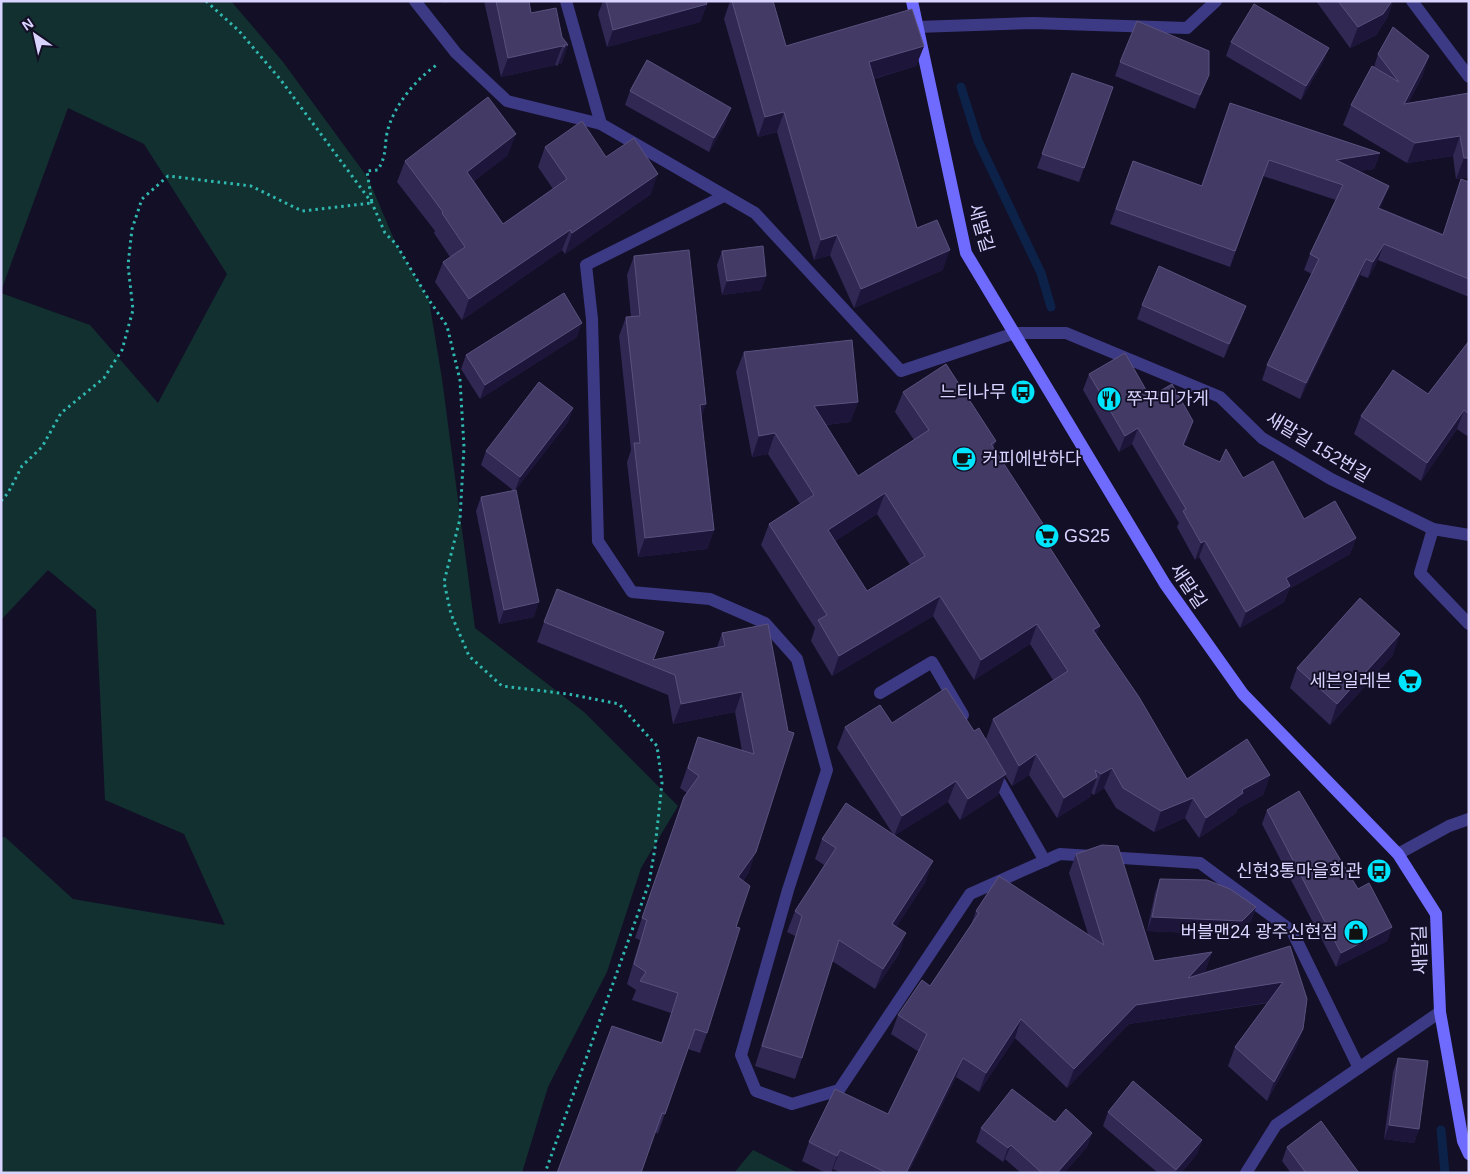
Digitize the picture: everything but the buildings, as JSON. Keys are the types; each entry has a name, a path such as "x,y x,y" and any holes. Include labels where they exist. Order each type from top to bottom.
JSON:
{"street":[{"path":"414,1 456,53 507,101 601,124 724,196"},
{"path":"566,1 601,124"},
{"name":"새말길","path":"912,1 966,253 1165,584 1242,694 1398,854 1436,914 1440,1012 1469,1154"},
{"path":"917,27 1032,23 1187,28 1216,1"},
{"path":"1412,1 1469,77"},
{"path":"724,196 586,265 592,319 598,541 632,592 710,599 766,622 797,659 827,770 788,890 741,1055 756,1091 792,1104 839,1090 970,894 1060,854 1200,863 1292,931 1359,1068"},
{"name":"새말길 152번길","path":"724,196 755,213 901,371 1014,334 1066,333 1220,397 1262,438 1331,478 1433,529 1469,535"},
{"path":"1433,529 1420,573 1469,624"},
{"path":"880,693 932,662 967,722"},
{"path":"986,757 1045,861"},
{"path":"1398,854 1449,826 1469,819"},
{"path":"1246,1173 1276,1125 1440,1012"}],"path":[{"path":"206,1 239,31 280,79 372,203 385,232 396,244 429,300 447,326 460,380 464,447 460,519 444,582 450,614 470,656 502,686 568,694 619,704 657,746 662,783 649,883 545,1173"},
{"path":"372,203 367,171 378,170 386,157 388,132 399,105 430,70 456,53"},
{"path":"1,501 8,493 22,466 42,447 61,413 104,378 122,350 133,310 128,266 132,228 142,199 168,176 251,186 302,211 372,203"}],"green space":[{"path":"1,1 231,1 283,62 368,178 396,244 429,300 442,379 475,628 584,712 678,806 641,868 607,972 548,1087 522,1173 1,1173 1,837 5,837 73,899 225,925 184,834 105,800 96,610 48,570 1,620 1,293 90,325 158,403 227,274 144,144 68,108 1,291"},
{"path":"753,1150 798,1173 734,1173"}],"waterway":[{"path":"961,87 978,141 1041,273 1051,307"},
{"path":"1441,1130 1445,1173"}],"place":[{"name":"느티나무","path":"1023,392"},
{"name":"쭈꾸미가게","path":"1109,399"},
{"name":"커피에반하다","path":"964,459"},
{"name":"GS25","path":"1047,536"},
{"name":"세븐일레븐","path":"1410,681"},
{"name":"신현3통마을회관","path":"1379,871"},
{"name":"버블맨24 광주신현점","path":"1356,932"}]}
